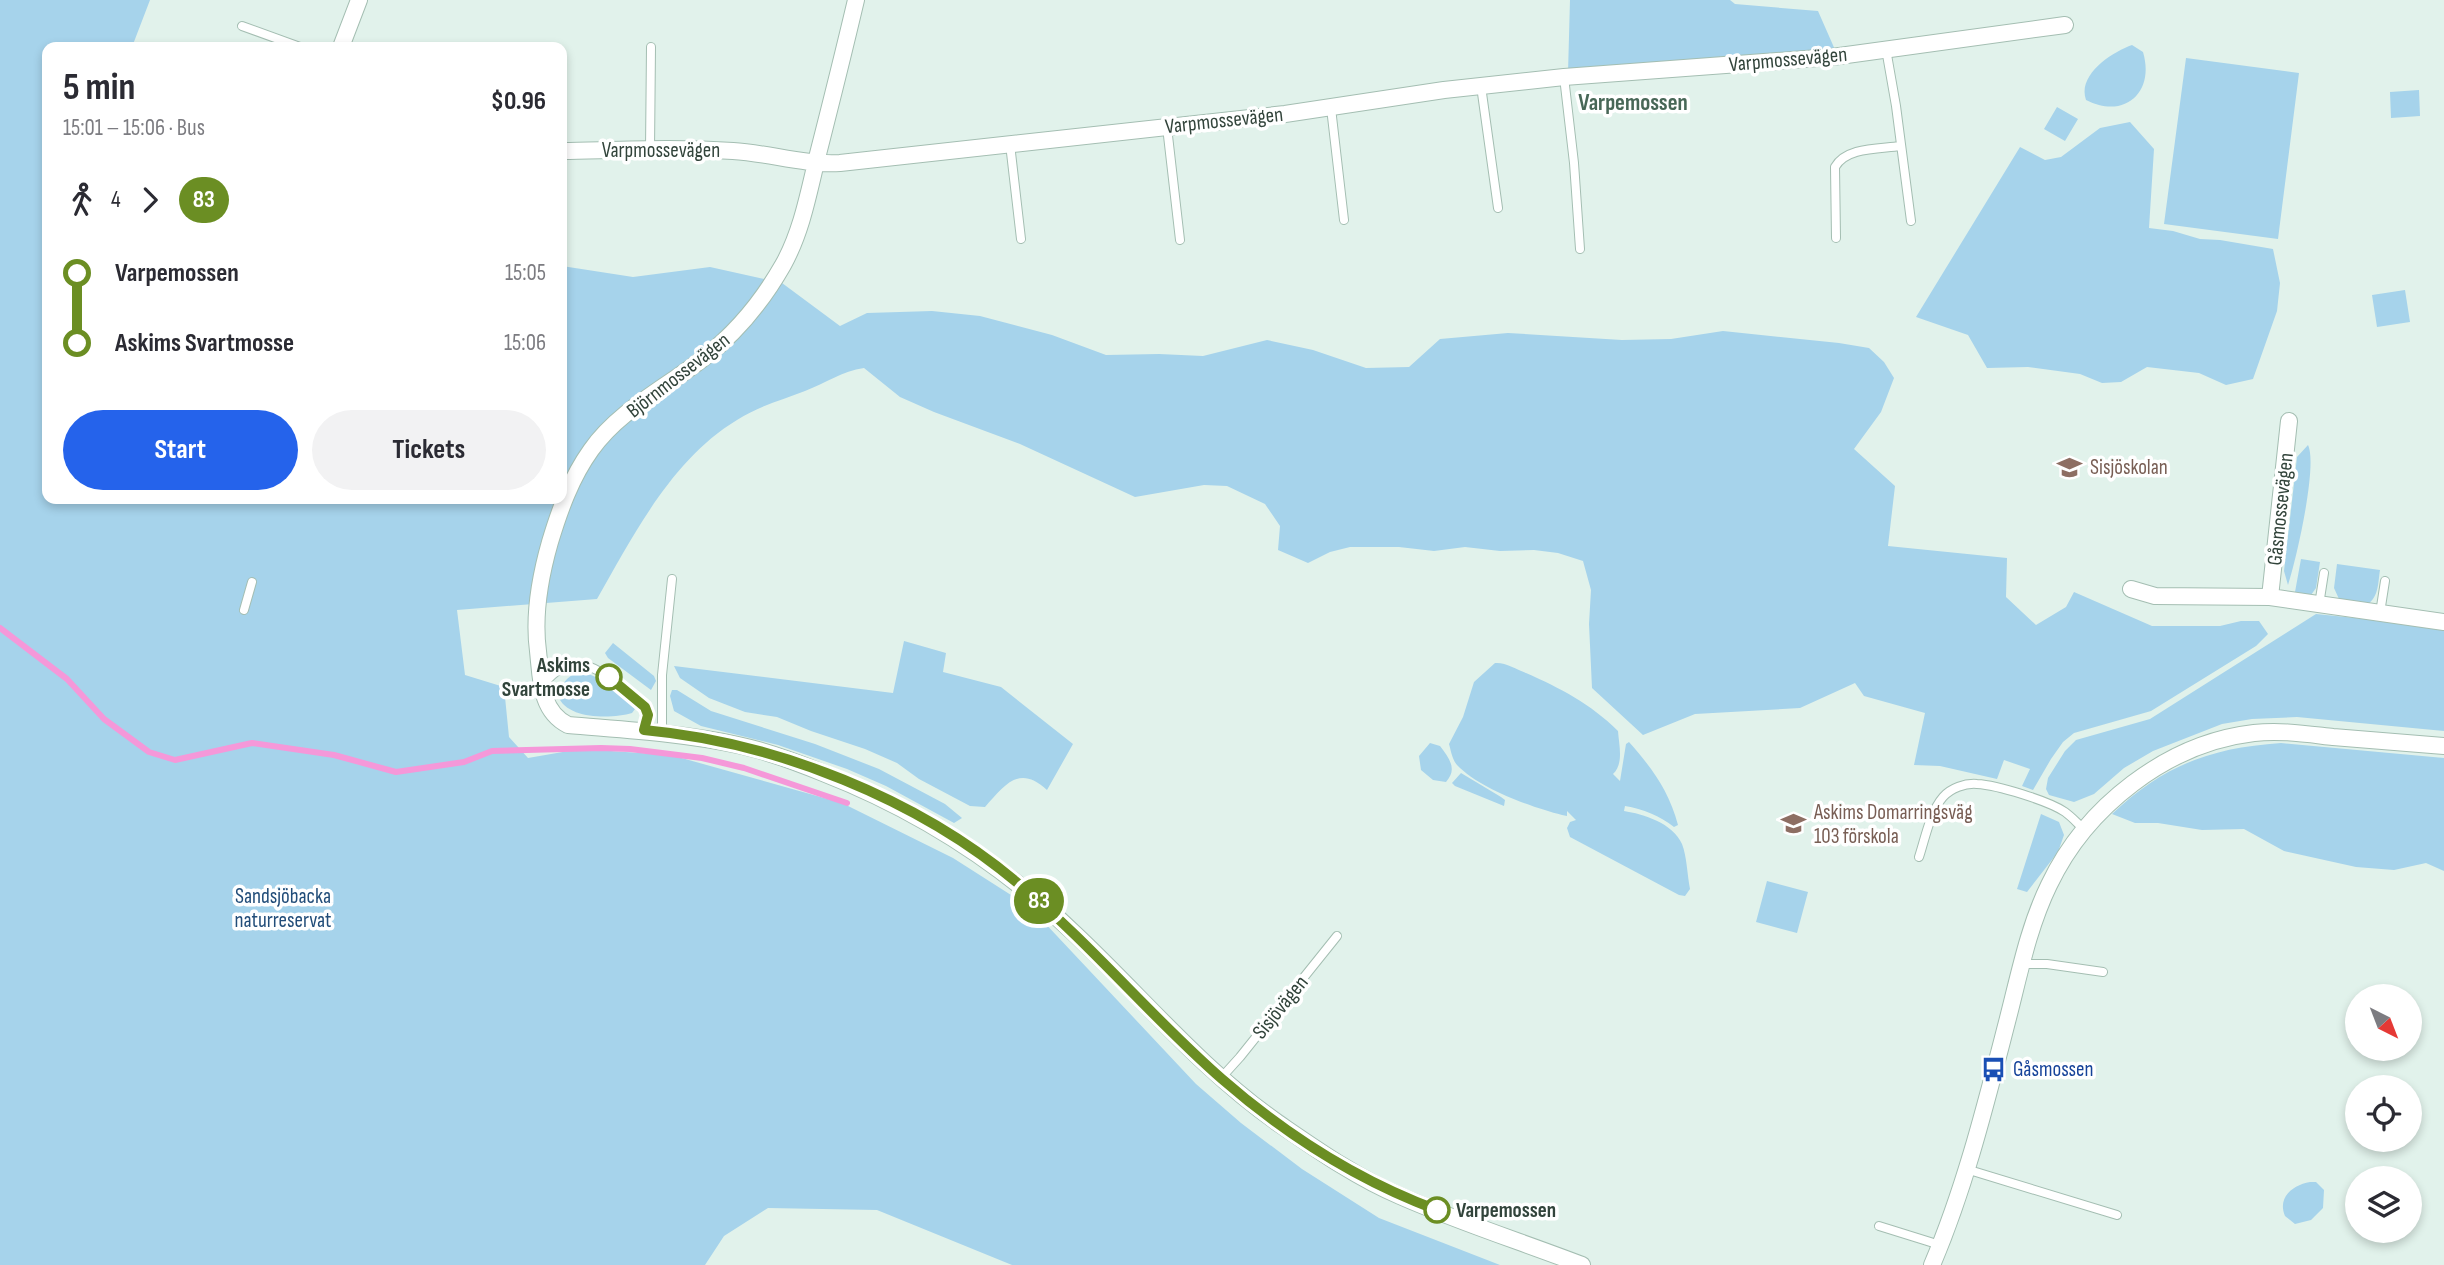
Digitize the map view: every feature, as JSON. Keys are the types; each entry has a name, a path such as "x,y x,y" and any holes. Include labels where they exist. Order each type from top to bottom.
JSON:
{"street":[{"path":"343,42 359,0"},
{"name":"Björnmossevägen","path":"567,492 592,448 642,401 706,356 739,327 763,297 785,262 800,224 856,0"},
{"name":"Varpmossevägen","path":"567,151 737,151 816,164 1331,108 1564,77 1832,57 2065,25"},
{"name":"Gåsmossevägen","path":"2270,597 2289,421"},
{"name":"Björnmossevägen","path":"562,504 543,565 537,603 537,644 542,686 550,710 568,725 644,730"},
{"path":"2131,589 2155,596 2270,597 2444,622"},
{"path":"644,730 740,745 804,766 883,799 962,843 1018,883 1047,908 1221,1078 1289,1130 1384,1188 1582,1265"},
{"path":"1932,1265 1966,1169 2020,964 2049,885 2085,830 2120,794 2141,778 2187,752 2232,737 2283,732 2444,746"}],"lane":[{"path":"242,26 286,42"},
{"path":"650,149 651,47"},
{"path":"1886,49 1911,221"},
{"path":"1564,77 1580,249"},
{"path":"1481,86 1498,208"},
{"path":"1331,108 1344,220"},
{"path":"1167,127 1180,240"},
{"path":"1010,144 1021,239"},
{"path":"1836,237 1835,167 1839,160 1853,152 1900,146"},
{"path":"2319,604 2324,573"},
{"path":"662,732 662,675 672,579"},
{"path":"2380,613 2385,581"},
{"path":"244,610 252,582"},
{"path":"542,686 554,671 567,665 590,665 645,707 648,715 644,730"},
{"path":"1919,857 1942,798 1962,785 1977,783 2011,791 2050,805 2065,812 2085,830"},
{"name":"Sisjövägen","path":"1221,1078 1337,936"},
{"path":"2020,964 2047,964 2103,972"},
{"path":"1966,1169 2117,1215"},
{"path":"1879,1226 1940,1245"}],"green space":[{"name":"Sandsjöbacka naturreservat","path":"0,0 150,0 134,42 42,42 42,504 567,504 567,267 633,277 710,267 782,283 840,326 867,313 932,311 980,316 1052,335 1106,355 1203,356 1267,340 1313,350 1366,368 1409,367 1440,339 1508,333 1622,340 1671,339 1723,331 1869,348 1884,362 1894,378 1881,412 1854,449 1895,486 1888,546 2007,558 2006,597 2036,625 2066,607 2074,592 2152,626 2220,626 2241,621 2259,621 2268,634 2256,646 2151,711 2074,733 2063,742 2033,790 2022,786 2030,769 2004,760 1997,779 1940,766 1914,765 1925,713 1864,696 1855,683 1800,708 1695,714 1643,735 1592,688 1589,624 1591,590 1583,561 1558,553 1534,550 1500,551 1465,547 1434,551 1399,547 1350,547 1330,552 1308,563 1278,550 1280,526 1265,504 1227,486 1204,485 1135,497 1020,444 900,397 864,368 841,374 754,411 714,436 693,456 656,500 597,599 457,610 465,675 504,687 509,737 528,758 580,749 671,755 842,803 953,858 1011,895 1042,920 1196,1084 1241,1123 1302,1169 1379,1218 1500,1265 1012,1265 877,1210 768,1208 724,1236 705,1265 0,1265"},
{"path":"1570,0 1730,0 1735,4 1818,11 1836,52 1568,73"},
{"path":"2132,45 2143,52 2146,66 2141,90 2134,99 2113,107 2086,100 2085,91 2091,73 2106,59"},
{"path":"2186,58 2299,73 2278,239 2164,224"},
{"path":"2419,90 2420,116 2391,118 2390,92"},
{"path":"2057,107 2078,119 2065,141 2044,129"},
{"path":"2130,122 2154,149 2149,228 2173,231 2200,239 2273,249 2280,283 2277,311 2253,379 2226,385 2199,373 2147,367 2121,382 2102,383 2080,374 2028,367 1987,368 1968,335 1916,317 2020,147 2045,160 2061,157 2100,128"},
{"path":"2405,290 2410,322 2377,327 2372,295"},
{"path":"2308,445 2308,492 2288,585 2284,571 2297,457"},
{"path":"2301,559 2320,562 2316,588 2311,595 2295,592"},
{"path":"2337,564 2380,570 2372,601 2368,604 2339,599 2334,588"},
{"path":"2316,614 2444,630 2444,731 2297,717 2252,719 2222,724 2153,751 2124,768 2094,794 2074,802 2049,795 2046,789 2048,778 2065,751 2076,740 2150,719"},
{"path":"904,641 946,653 943,672 1001,687 1073,744 1047,790 1037,782 1020,778 1006,785 985,807 970,806 919,779 897,763 865,749 777,717 745,712 709,698 680,678 674,666 893,693"},
{"path":"613,643 654,676 656,681 651,690 608,658 605,653"},
{"path":"1495,663 1510,666 1563,691 1597,713 1618,731 1620,760 1613,774 1620,781 1626,744 1629,742 1665,791 1678,825 1674,827 1657,816 1638,809 1625,806 1624,811 1657,821 1678,837 1685,854 1690,889 1685,896 1570,837 1567,828 1570,822 1576,820 1567,811 1567,816 1562,815 1506,796 1479,782 1457,765 1449,744 1463,717 1474,682"},
{"path":"582,672 619,691 635,709 632,713 591,716 580,714 563,704 558,696 564,683 569,677"},
{"path":"672,690 677,690 711,711 815,744 879,769 945,804 962,818 954,823 886,786 847,769 778,745 701,726 674,711 670,696"},
{"path":"1430,743 1440,746 1451,764 1450,777 1446,782 1433,780 1421,770 1419,756"},
{"path":"2281,743 2444,758 2444,871 2426,863 2394,870 2356,867 2284,851 2244,829 2202,830 2158,823 2135,823 2112,814 2150,783 2189,762 2232,749"},
{"path":"1461,773 1505,800 1504,806 1455,786 1452,783"},
{"path":"2041,814 2059,822 2064,835 2058,852 2027,892 2017,889"},
{"path":"1767,881 1808,892 1797,933 1756,922"},
{"path":"2316,1182 2324,1190 2323,1208 2311,1220 2295,1224 2285,1216 2283,1203 2293,1189"}],"waterway":[{"path":"0,628 67,679 104,719 149,752 175,760 252,743 334,755 396,772 464,762 492,751 630,749 702,758 744,768 847,803"}],"bus line":[{"name":"83","path":"609,677 645,707 648,715 644,730 740,745 804,766 913,813 962,843 1018,883 1077,935 1142,1002 1252,1104 1346,1167 1400,1196 1437,1210"}],"place":[{"name":"Sisjöskolan","path":"2070,467"},
{"name":"Askims Svartmosse","path":"609,677"},
{"name":"Askims Domarringsväg 103 förskola","path":"1794,824"},
{"name":"Gåsmossen","path":"1993,1069"},
{"name":"Varpemossen","path":"1437,1210"}],"district":[{"name":"Varpemossen","path":"1633,102"}]}
